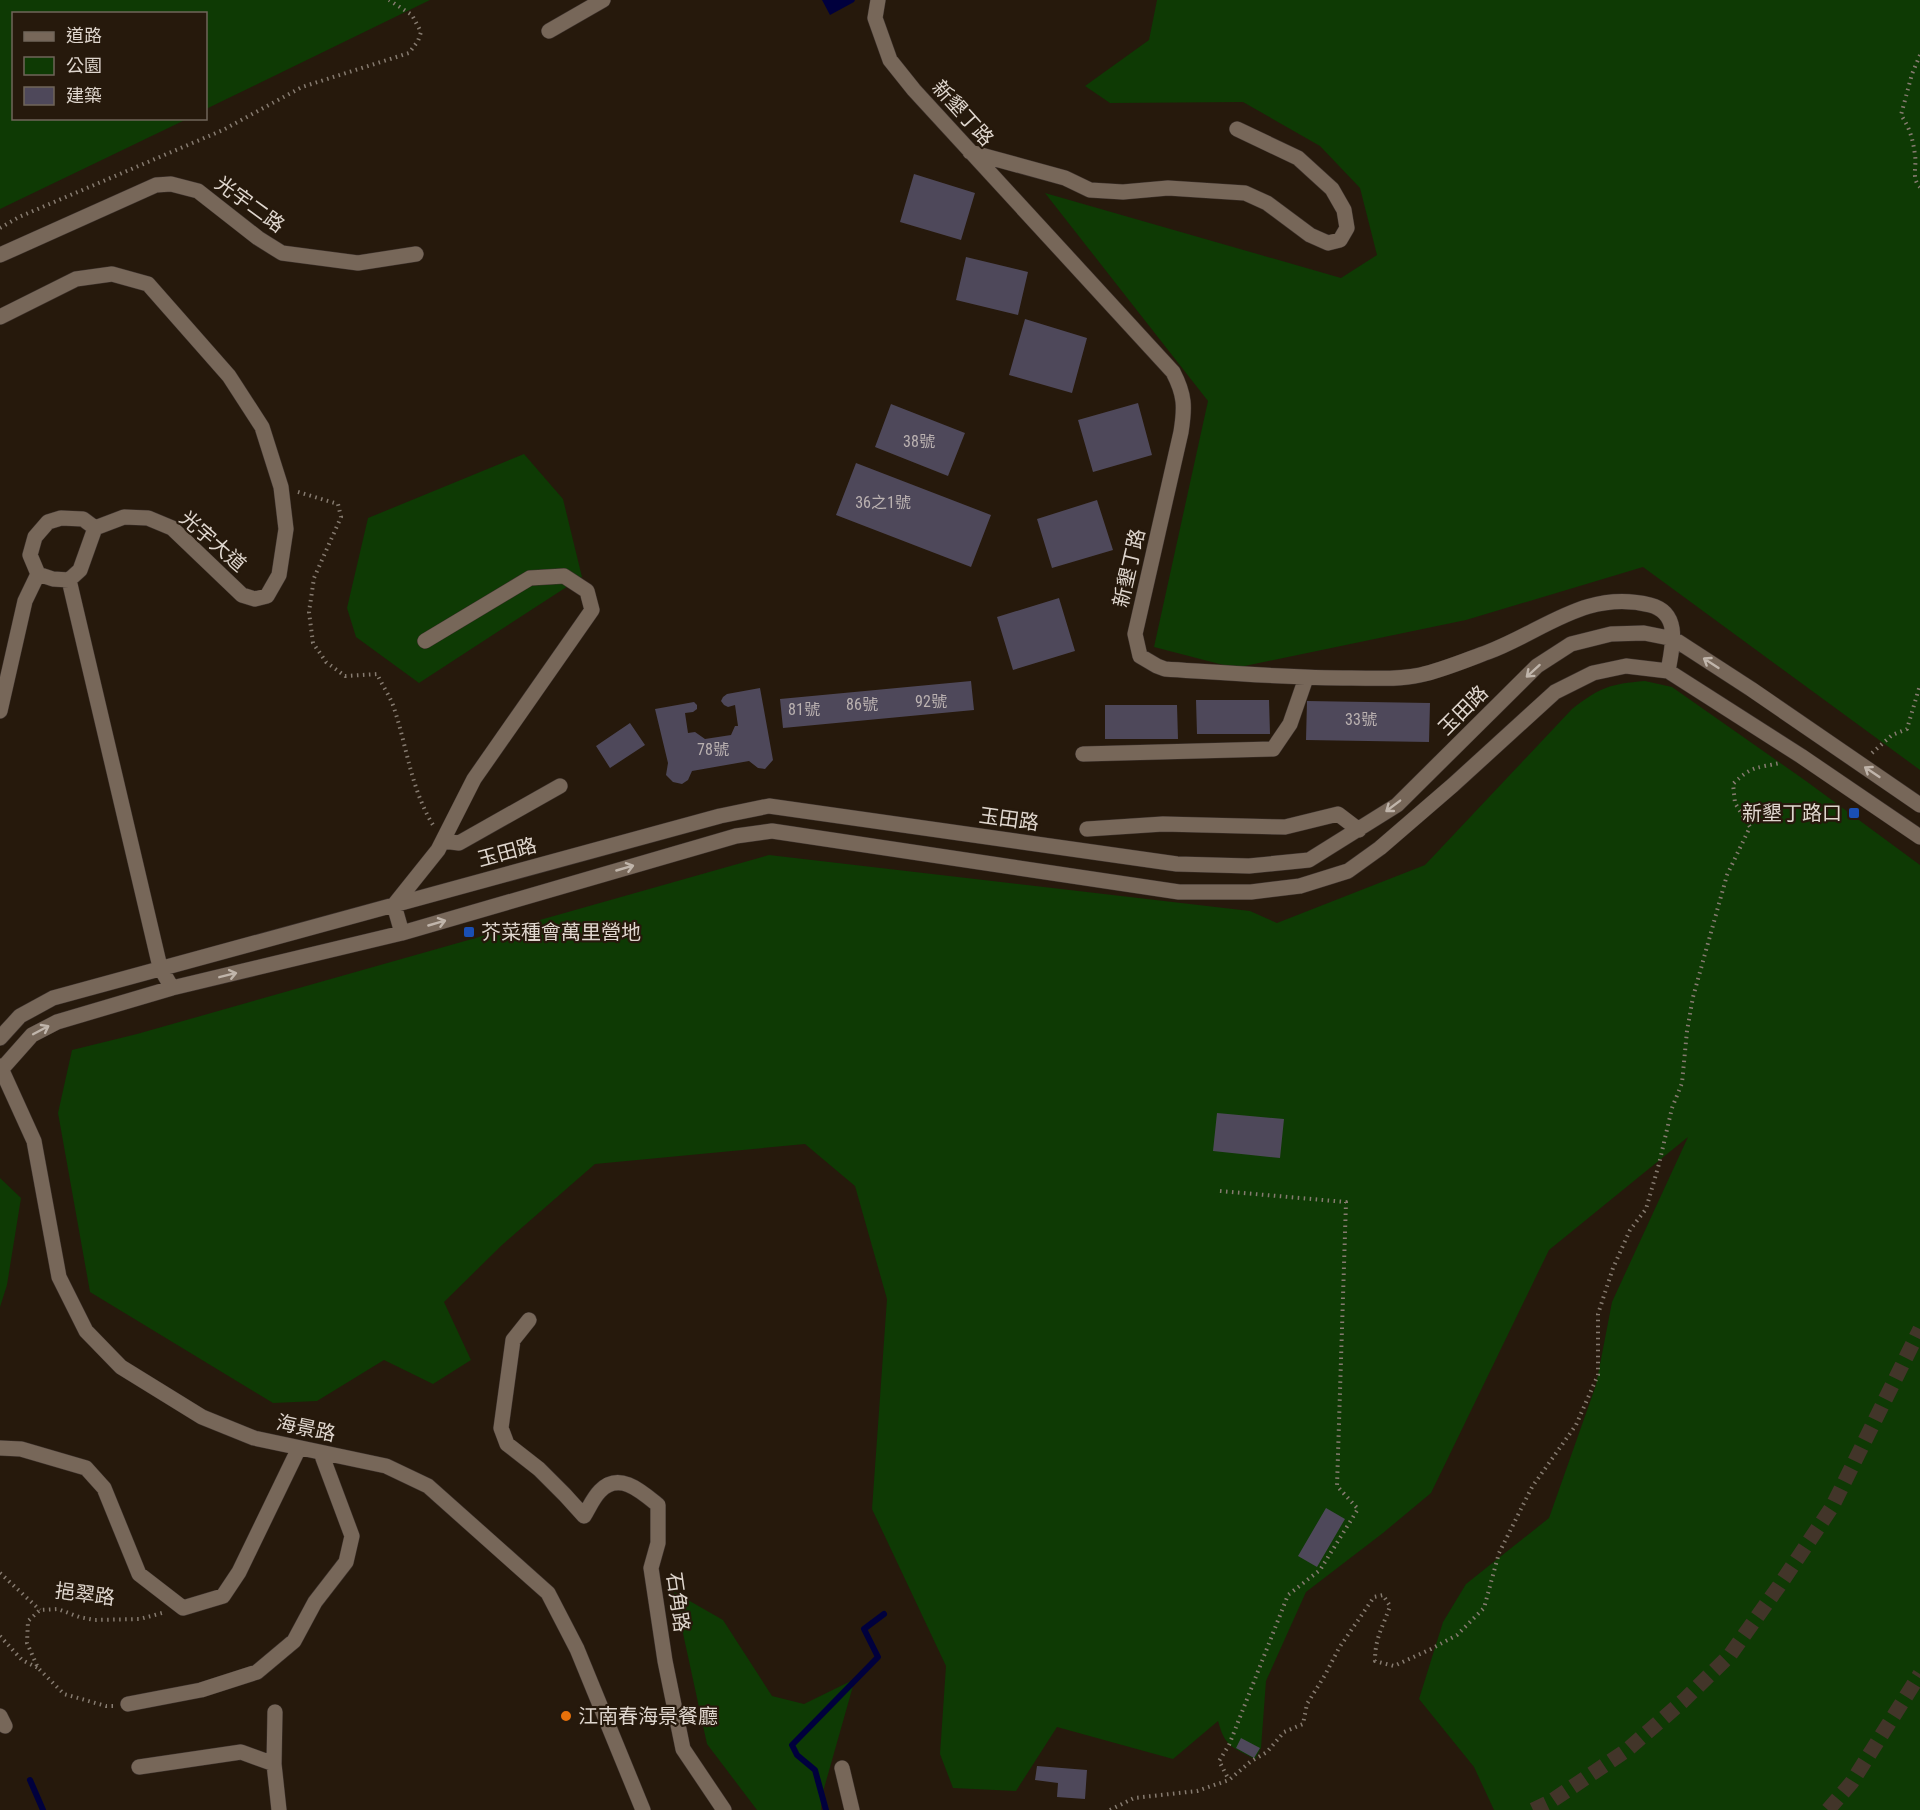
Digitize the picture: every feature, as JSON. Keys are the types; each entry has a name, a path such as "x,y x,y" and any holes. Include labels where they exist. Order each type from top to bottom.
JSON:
{"street":[{"path":"549,31 603,0"},
{"name":"新墾丁路","path":"878,0 875,18 890,60 970,152 1173,372 1182,389 1184,408 1181,432 1136,634 1140,656 1165,669 1306,678 1418,676 1491,651 1570,612 1612,601 1652,605 1665,613 1673,627 1674,639"},
{"path":"970,152 1065,178 1090,189 1122,192 1168,188 1245,193 1267,203 1310,235 1328,243 1340,240 1347,228 1346,219 1344,210 1332,189 1298,158 1237,129"},
{"name":"光宇二路","path":"0,255 156,186 171,184 198,191 258,238 282,253 358,263 416,254"},
{"name":"光宇大道","path":"0,317 76,279 112,274 148,284 229,376 262,428 281,487 286,529 279,576 267,596 255,599 242,595 172,528 148,518 124,517 95,528"},
{"path":"0,711 25,601 38,574 30,555 35,537 48,522 61,518 83,519 95,528 80,570 69,580 53,579 38,574"},
{"path":"402,933 394,905 443,841 474,778 592,610 587,591 564,576 530,578 425,640"},
{"path":"69,580 160,967 172,988"},
{"name":"玉田路","path":"0,1038 20,1016 53,998 720,816 770,806 1177,864 1249,866 1309,860 1397,805 1537,666 1571,644 1611,634 1644,633 1674,639 1920,805"},
{"path":"1668,671 1674,639"},
{"path":"1,1069 32,1035 57,1022 172,988 402,933 736,836 772,831 1179,892 1251,892 1300,886 1348,871 1380,848 1453,786 1555,692 1593,673 1626,666 1668,671 1801,756 1920,837"},
{"path":"1083,753 1273,749 1290,724 1306,678"},
{"path":"443,841 459,843 560,786"},
{"path":"1087,829 1163,824 1286,827 1338,814 1359,830"},
{"name":"海景路","path":"1,1069 34,1141 59,1277 86,1331 121,1367 202,1417 254,1438 386,1466 428,1486 548,1593 577,1649 643,1810"},
{"name":"石角路","path":"529,1320 513,1340 501,1428 507,1444 539,1469 584,1516 600,1491 612,1482 623,1482 658,1505 658,1543 651,1568 665,1661 683,1749 724,1810"},
{"name":"挹翠路","path":"0,1448 21,1449 86,1468 104,1488 139,1574 183,1608"},
{"path":"183,1608 223,1596 239,1572 299,1448"},
{"path":"128,1704 201,1690 257,1672 294,1641 315,1602 346,1562 352,1536 321,1453"},
{"path":"275,1712 274,1764 279,1810"},
{"path":"139,1767 241,1752 274,1764"},
{"path":"842,1768 852,1810"}],"path":[{"path":"0,228 19,217 223,130 302,87 409,52 418,41 421,32 412,15 389,0"},
{"path":"1920,55 1912,74 1901,115 1910,128 1916,159 1914,175 1920,187"},
{"path":"281,487 338,504 341,517 314,578 309,612 312,644 326,662 345,676 376,674 393,707 410,769 427,814 443,841"},
{"path":"1860,764 1892,735 1907,729 1920,685"},
{"path":"1110,1810 1134,1798 1197,1791 1229,1780 1250,1762 1267,1752 1284,1732 1303,1724 1307,1704 1339,1648 1374,1597 1383,1595 1390,1606 1379,1630 1375,1646 1375,1661 1394,1666 1458,1635 1484,1608 1498,1553 1532,1487 1576,1425 1598,1375 1598,1314 1613,1268 1630,1230 1646,1209 1672,1108 1682,1083 1687,1031 1695,988 1727,875 1750,827 1735,803 1733,784 1745,772 1753,768 1801,756"},
{"path":"1220,1191 1346,1202 1337,1486 1358,1509 1320,1570 1288,1595 1229,1745 1219,1761 1229,1780"},
{"path":"0,1573 40,1610"},
{"name":"挹翠路","path":"128,1704 106,1706 64,1694 38,1668 27,1643 28,1621 40,1610 58,1609 95,1620 140,1619 183,1608"},
{"path":"0,1636 22,1660 38,1668"}],"green space":[{"path":"0,0 430,0 207,109 207,12 12,12 12,120 185,120 0,209"},
{"path":"1157,0 1920,0 1920,770 1643,567 1466,620 1235,668 1154,647 1208,401 1045,193 1341,278 1377,255 1360,188 1320,146 1243,102 1110,103 1085,86 1149,40"},
{"path":"524,454 563,499 582,577 419,683 356,637 347,608 368,518"},
{"path":"1645,681 1672,687 1920,865 1920,1810 1494,1810 1474,1767 1419,1699 1443,1622 1466,1584 1549,1518 1596,1385 1612,1302 1688,1137 1549,1250 1431,1493 1306,1592 1266,1681 1261,1748 1255,1759 1230,1745 1218,1721 1173,1759 1057,1727 1016,1791 953,1788 940,1754 946,1666 872,1509 887,1299 855,1186 805,1144 595,1164 502,1245 444,1302 471,1360 433,1384 384,1360 317,1401 273,1403 90,1292 58,1113 72,1050 137,1034 769,855 1250,911 1277,923 1425,865 1572,709 1606,688"},
{"path":"0,1178 21,1198 7,1285 0,1307"},
{"path":"674,1592 723,1620 772,1696 804,1704 855,1679 821,1799 821,1810 757,1810 707,1744"}],"shaded area":[{"path":"822,0 855,0 830,15"}],"building":[{"path":"914,174 975,193 961,240 900,222"},
{"path":"966,257 1028,272 1018,315 956,300"},
{"path":"1025,319 1087,338 1072,393 1009,375"},
{"path":"1138,403 1152,455 1093,472 1078,420"},
{"path":"891,404 965,433 948,476 875,447"},
{"path":"856,463 991,515 971,567 836,515"},
{"path":"1097,500 1113,550 1052,568 1037,519"},
{"path":"1059,598 1075,651 1013,670 997,617"},
{"path":"971,681 974,710 783,728 780,699"},
{"path":"760,688 773,760 765,769 758,768 749,761 692,771 688,780 682,784 673,782 666,775 668,763 655,709 694,702 697,709 685,713 688,733 695,732 705,739 731,735 735,726 738,726 735,705 728,707 724,705 721,701 723,697 727,694"},
{"path":"1196,700 1269,700 1270,734 1197,734"},
{"path":"1307,701 1430,703 1429,742 1306,740"},
{"path":"1105,705 1177,705 1178,739 1105,739"},
{"path":"630,723 645,745 610,768 596,746"},
{"path":"1217,1113 1284,1119 1280,1158 1213,1151"},
{"path":"1326,1508 1345,1519 1317,1567 1298,1556"},
{"path":"1241,1738 1260,1748 1254,1758 1236,1748"},
{"path":"1037,1766 1087,1770 1085,1799 1057,1797 1058,1783 1035,1780"}],"waterway":[{"path":"826,1810 815,1770 797,1755 792,1745 878,1657 864,1629 884,1614"},
{"path":"30,1780 43,1810"}],"tunnel":[{"path":"1533,1810 1550,1802 1627,1750 1683,1701 1730,1655 1832,1507 1920,1329"},
{"path":"1828,1810 1852,1782 1920,1674"}],"place":[{"name":"新墾丁路口","path":"1854,813"},
{"name":"芥菜種會萬里營地","path":"469,932"},
{"name":"江南春海景餐廳","path":"566,1716"}]}
